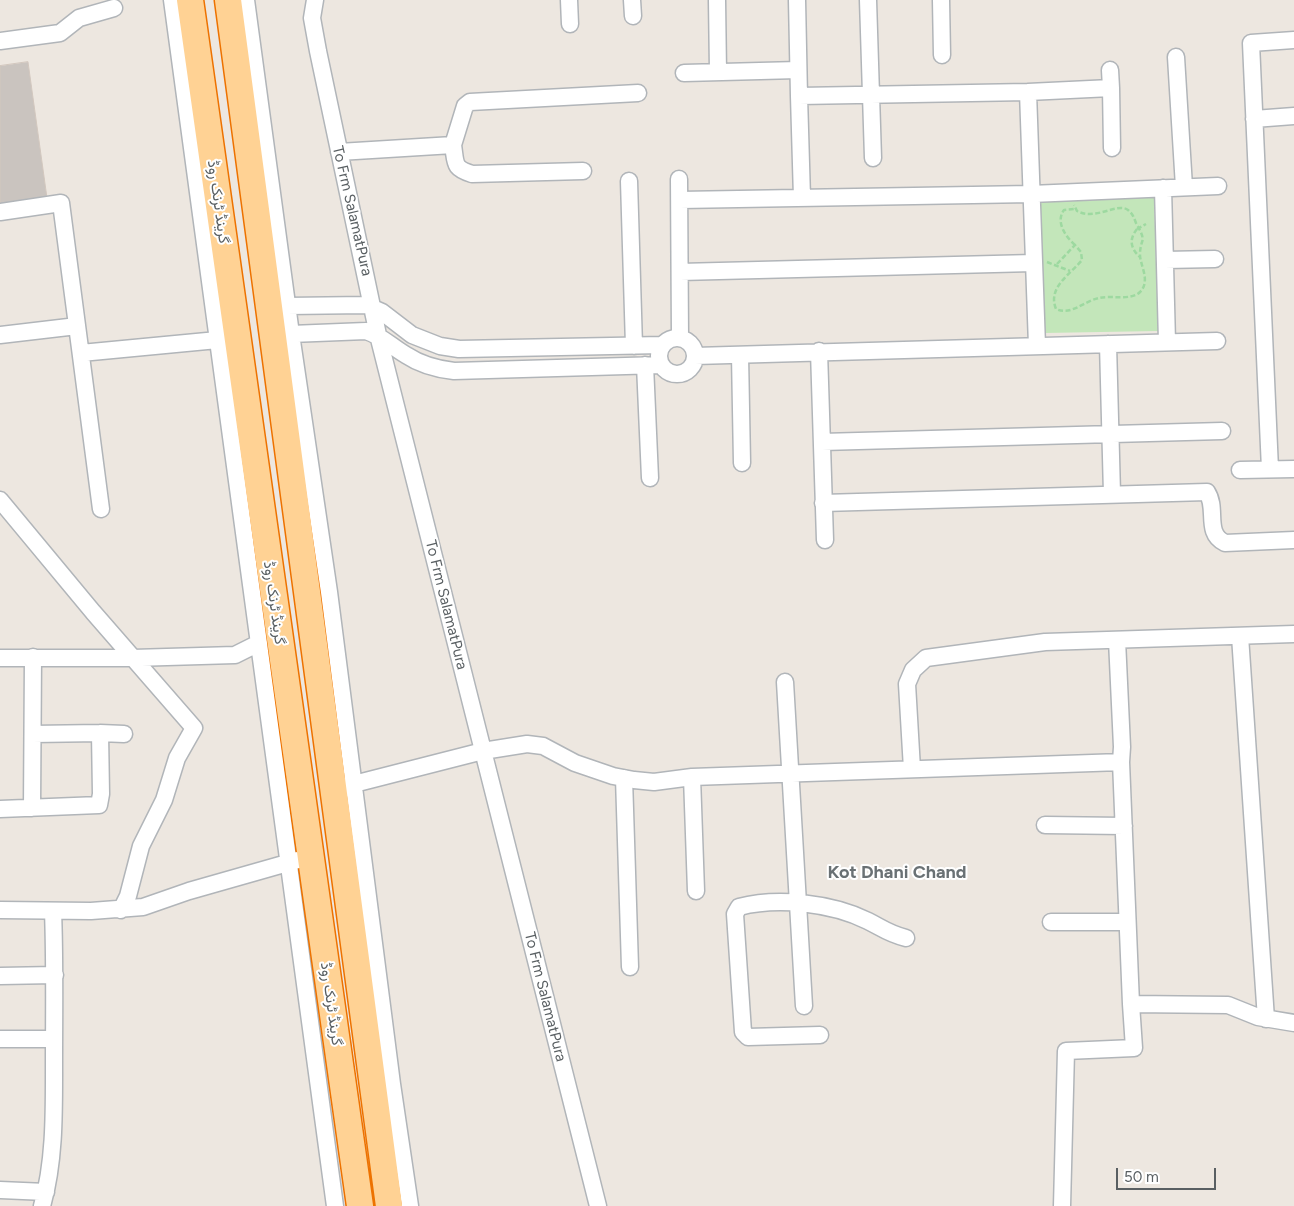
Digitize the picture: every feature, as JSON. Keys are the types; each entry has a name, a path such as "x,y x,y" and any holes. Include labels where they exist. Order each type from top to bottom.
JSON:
{"highway":[{"name":"گرینڈ ٹرنک روڈ","path":"190,0 227,339 267,554 264,603 300,860 360,1206"},
{"name":"گرینڈ ٹرنک روڈ","path":"228,0 302,548 319,594 382,1085 389,1206"},
{"path":"267,554 302,548"}],"street":[{"path":"172,0 227,339 264,603 259,643 300,860 335,1206"},
{"path":"246,0 291,334 319,594"},
{"name":"To Frm SalamatPura","path":"315,0 312,18 314,33 374,308 378,335 598,1206"},
{"path":"569,0 570,24"},
{"path":"717,0 718,72"},
{"path":"797,0 802,198"},
{"path":"868,0 873,158"},
{"path":"941,0 942,55"},
{"path":"0,38 60,33 79,18 114,8"},
{"path":"1270,469 1251,43 1294,40"},
{"path":"1176,57 1184,187"},
{"path":"684,73 798,70"},
{"path":"1110,70 1112,148"},
{"path":"799,96 1028,92 1111,88"},
{"path":"1028,92 1037,346"},
{"path":"583,172 472,174 460,170 456,165 453,145 465,106 470,102 638,93"},
{"path":"1254,119 1294,116"},
{"path":"339,152 453,145"},
{"path":"679,179 680,338"},
{"path":"629,181 634,346"},
{"path":"680,200 1031,194 1218,186"},
{"path":"1163,188 1167,342"},
{"path":"0,212 61,203 101,509"},
{"path":"1165,260 1215,259"},
{"path":"680,272 1033,263"},
{"path":"287,306 357,304 374,308 412,335 440,346 459,349 662,345"},
{"path":"0,335 77,326"},
{"path":"291,334 366,331 378,335 406,356 424,365 454,372 652,365 668,373 681,374 691,368 695,356 691,344 680,338 670,339 662,345 652,365 650,478"},
{"path":"81,353 227,339"},
{"path":"695,356 1216,341"},
{"path":"1108,344 1112,494"},
{"path":"819,351 825,540"},
{"path":"740,355 742,463"},
{"path":"822,442 1222,431"},
{"path":"1240,470 1294,468"},
{"path":"823,503 1207,492 1212,499 1213,532 1217,539 1225,543 1294,540"},
{"path":"0,500 194,728 177,758 164,800 141,846 128,896 121,910"},
{"path":"912,769 907,684 919,662 926,658 1045,642 1294,634"},
{"path":"1240,636 1266,1019"},
{"path":"1062,1206 1066,1051 1134,1048 1127,922 1117,640"},
{"path":"0,658 133,658 235,655 259,643"},
{"path":"32,808 33,657"},
{"path":"785,682 804,1006"},
{"path":"0,809 99,805 101,794 100,733"},
{"path":"32,734 124,734"},
{"path":"344,787 483,750 511,745 543,746 575,762 624,778 654,782 692,777 1121,762"},
{"path":"692,777 696,891"},
{"path":"624,778 630,967"},
{"path":"1045,826 1124,826"},
{"path":"0,910 121,910 142,907 300,860"},
{"path":"820,1035 748,1037 743,1032 736,914 739,907 798,903 828,906 906,938"},
{"path":"0,1190 44,1199 54,1107 55,975 53,911"},
{"path":"1051,922 1127,922"},
{"path":"0,976 55,975"},
{"path":"1131,1004 1228,1006 1266,1019 1294,1023"},
{"path":"0,1039 54,1039"},
{"path":"382,1085 410,1206"}],"path":[{"path":"1072,192 1075,209"},
{"path":"1140,256 1143,235 1129,211 1118,208 1104,214 1089,215 1075,209 1064,210 1060,218 1064,232 1081,252 1082,260 1070,271 1056,292 1054,305 1056,309 1070,311 1099,298 1131,296 1140,292 1143,286 1145,270 1140,256 1132,247 1132,236 1137,229 1146,224"},
{"path":"1057,264 1075,245"},
{"path":"1033,263 1044,261 1057,264 1070,271"}],"green space":[{"path":"1154,194 1158,331 1044,333 1040,198"}],"building":[{"path":"28,62 47,198 0,205 0,66"}],"district":[{"name":"Kot Dhani Chand","path":"897,873"}]}
